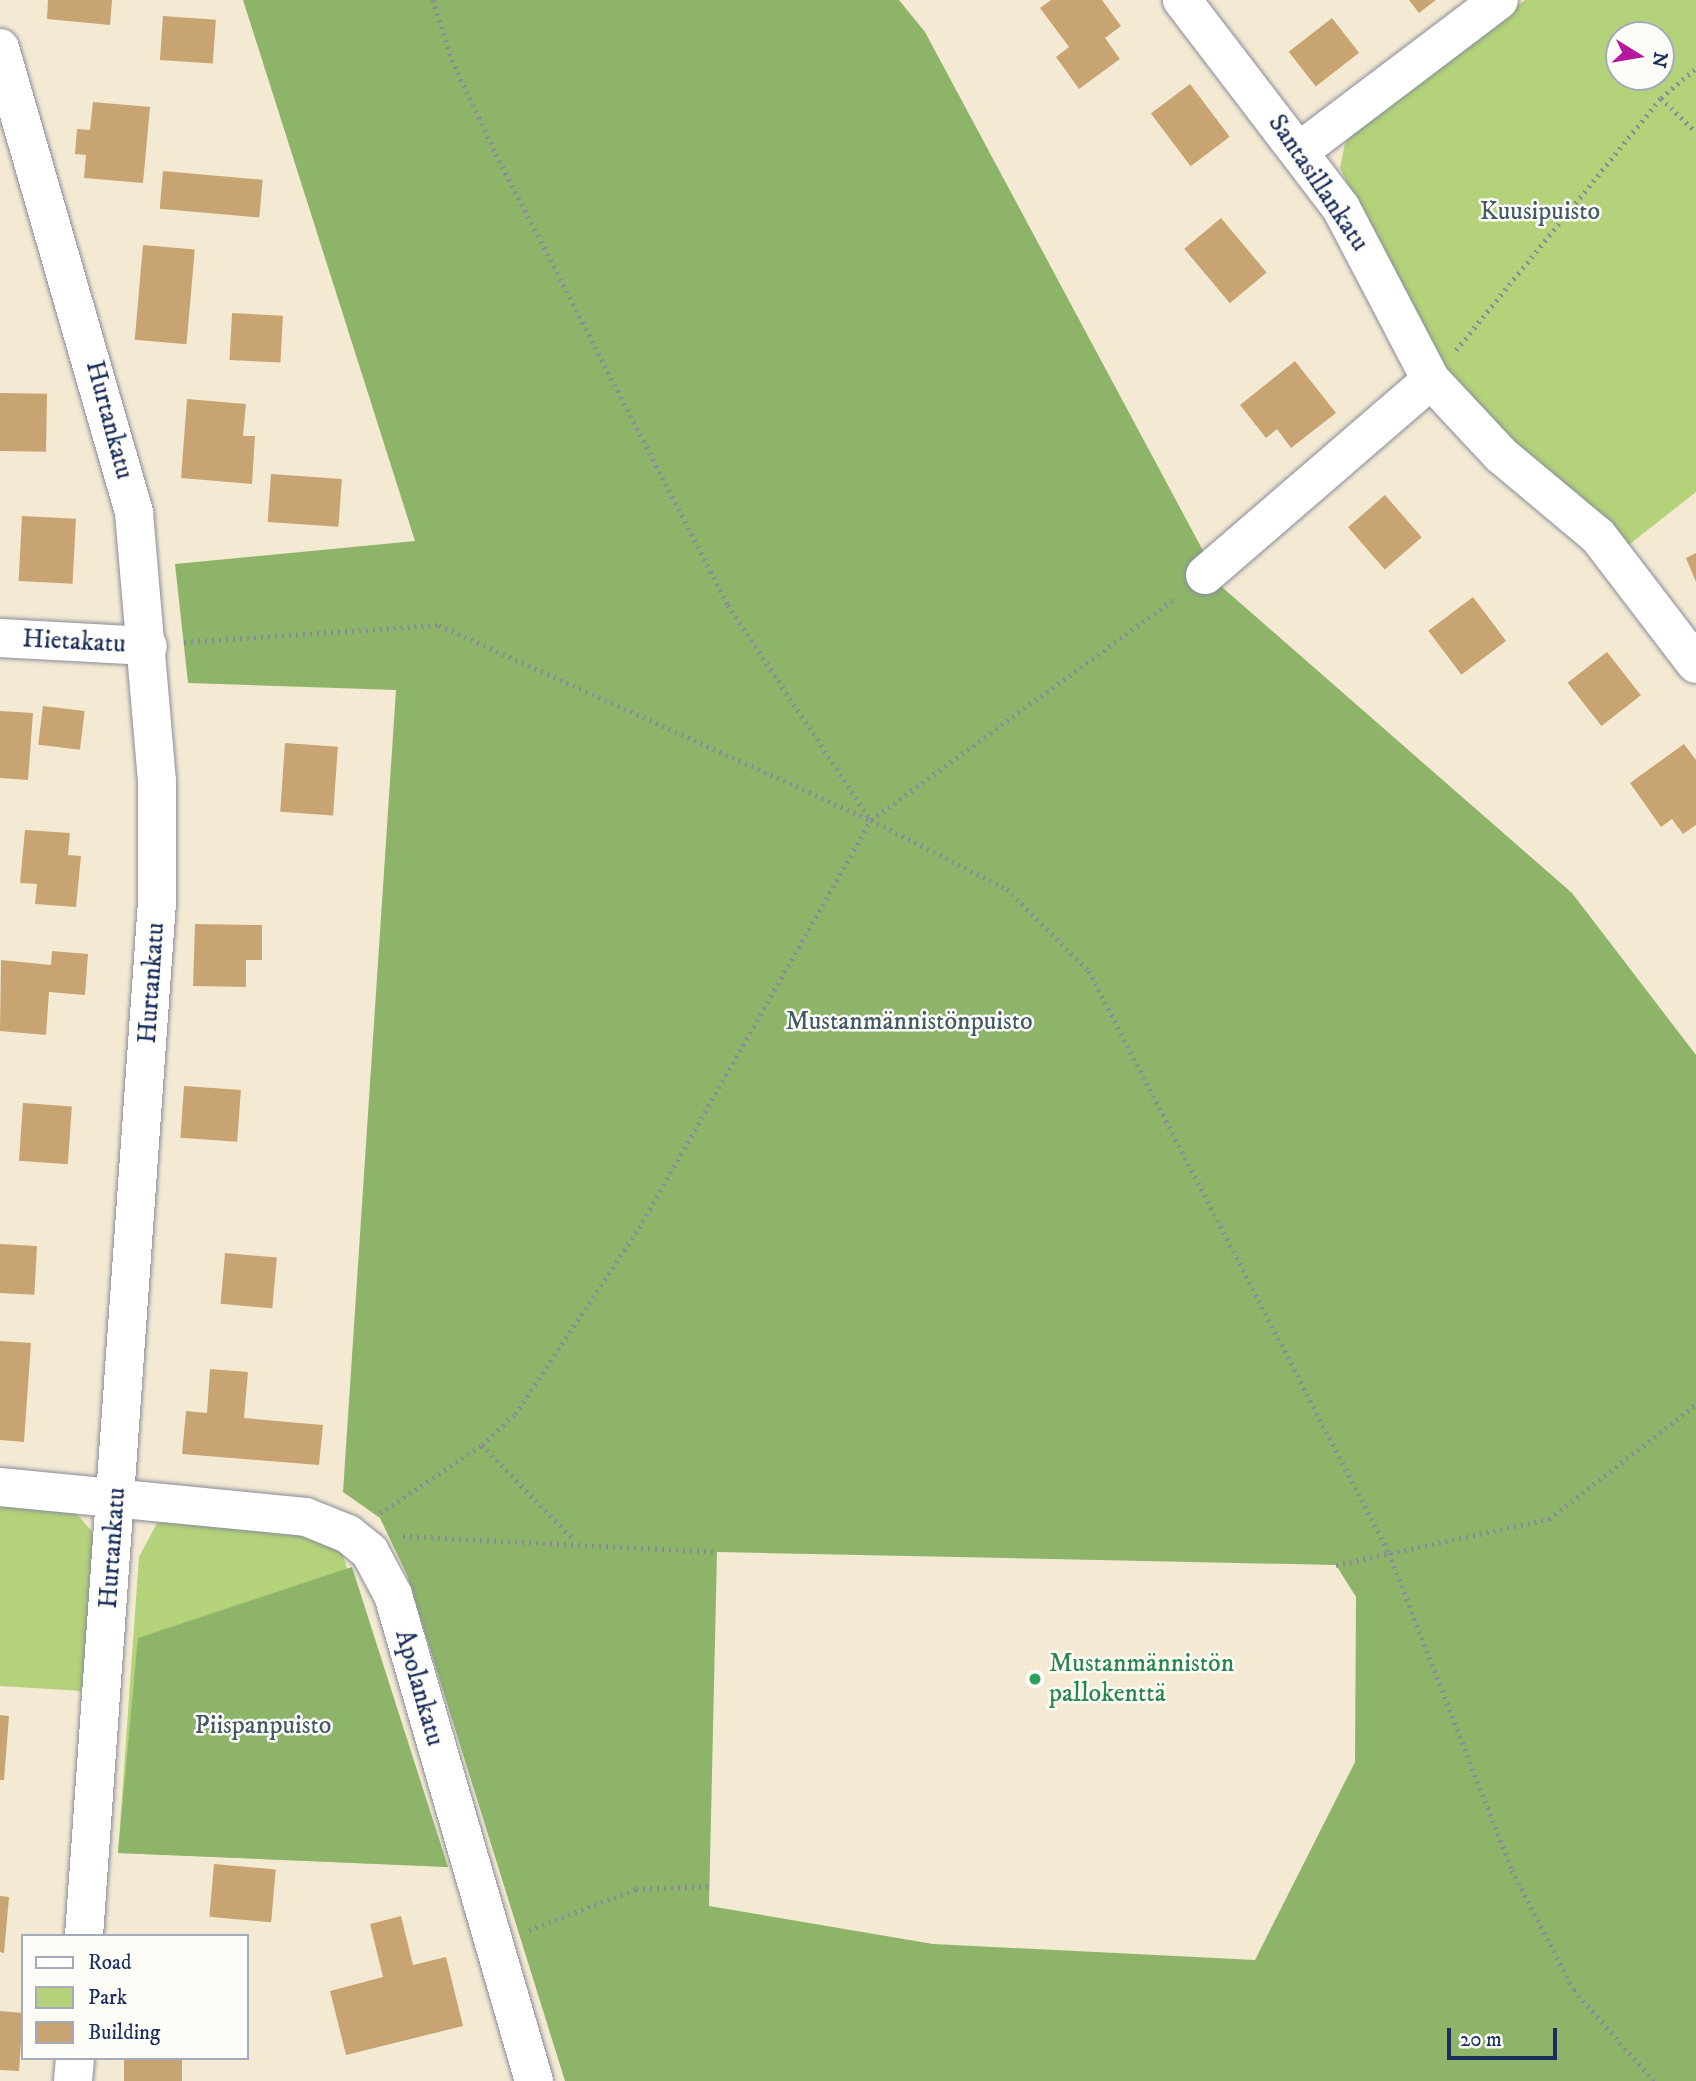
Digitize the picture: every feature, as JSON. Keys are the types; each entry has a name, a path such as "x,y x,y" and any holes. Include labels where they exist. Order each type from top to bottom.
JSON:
{"street":[{"name":"Santasillankatu","path":"1182,0 1301,150 1367,251 1390,309 1431,380 1501,455 1598,536 1696,664"},
{"path":"1301,150 1499,0"},
{"name":"Hurtankatu","path":"0,48 109,414 134,513 148,646 158,902 84,1934"},
{"path":"1205,575 1431,380"},
{"name":"Hietakatu","path":"0,638 148,646"},
{"path":"0,1487 117,1495"},
{"name":"Apolankatu","path":"117,1495 306,1517 348,1534 370,1552 393,1595 534,2081"},
{"path":"74,2081 75,2060"}],"path":[{"path":"433,0 452,60 496,154 728,605 871,820"},
{"path":"1431,380 1661,98 1696,68"},
{"path":"1661,98 1696,132"},
{"path":"348,1534 482,1445 515,1414 639,1228 871,820 1205,575"},
{"path":"148,646 439,625 871,820 1007,889 1089,971 1389,1553 1512,1870 1573,1990 1654,2081"},
{"path":"1336,1565 1549,1519 1696,1404"},
{"path":"482,1445 575,1541"},
{"path":"348,1534 575,1541 716,1552"},
{"path":"493,1947 600,1899 636,1889 709,1886"}],"green space":[{"name":"Mustanmännistönpuisto","path":"243,0 899,0 925,32 1223,588 1572,893 1696,1055 1696,2081 565,2081 407,1575 380,1518 343,1492 396,690 188,683 175,564 415,541","holes":["717,1552 1336,1565 1356,1597 1355,1762 1255,1960 933,1944 709,1906"]},
{"name":"Kuusipuisto","path":"1525,0 1696,0 1696,492 1626,547 1523,454 1434,356 1340,168 1345,143 1355,130"},
{"path":"0,1503 72,1508 94,1534 82,1691 0,1686"},
{"name":"Piispanpuisto","path":"181,1518 309,1533 339,1544 448,1867 118,1853 139,1557 157,1523"},
{"name":"Piispanpuisto","path":"352,1567 448,1867 118,1853 138,1638"}],"building":[{"path":"48,0 112,0 110,25 47,19"},
{"path":"1051,0 1102,0 1121,26 1105,38 1120,59 1079,89 1056,57 1069,47 1040,8"},
{"path":"1409,0 1436,0 1419,13"},
{"path":"163,16 216,20 213,64 160,60"},
{"path":"1332,18 1359,53 1316,87 1289,52"},
{"path":"1190,84 1230,137 1191,166 1151,113"},
{"path":"93,102 150,107 143,183 84,178 86,155 75,154 77,129 90,130"},
{"path":"163,171 263,180 259,218 160,209"},
{"path":"1221,218 1267,272 1230,303 1184,249"},
{"path":"143,245 195,250 187,344 135,340"},
{"path":"232,313 283,316 280,363 230,360"},
{"path":"1295,361 1336,413 1291,448 1277,429 1266,438 1240,405"},
{"path":"0,393 47,394 46,452 0,451"},
{"path":"187,399 246,404 243,436 255,436 252,484 181,478"},
{"path":"271,474 342,479 338,527 268,522"},
{"path":"1385,495 1422,537 1385,569 1348,527"},
{"path":"22,516 76,519 73,584 19,581"},
{"path":"1696,553 1696,582 1686,558"},
{"path":"1473,597 1506,641 1461,675 1428,631"},
{"path":"1607,652 1641,695 1601,726 1568,683"},
{"path":"43,706 85,711 80,750 38,745"},
{"path":"0,711 33,713 28,780 0,778"},
{"path":"285,743 338,747 333,816 280,812"},
{"path":"1684,744 1696,760 1696,825 1683,834 1672,819 1661,827 1630,783"},
{"path":"25,830 70,833 68,855 81,856 76,907 35,904 37,884 20,883"},
{"path":"195,924 262,925 262,960 246,960 246,987 193,986"},
{"path":"52,951 88,954 85,995 49,992 46,1035 0,1031 1,960 51,965"},
{"path":"184,1086 241,1090 237,1142 180,1138"},
{"path":"23,1103 72,1106 68,1164 19,1161"},
{"path":"0,1244 37,1246 34,1295 0,1293"},
{"path":"225,1253 277,1258 272,1308 221,1304"},
{"path":"0,1341 31,1343 24,1442 0,1440"},
{"path":"210,1369 248,1372 244,1418 323,1425 319,1465 182,1454 186,1411 207,1413"},
{"path":"0,1715 9,1716 4,1780 0,1780"},
{"path":"214,1864 276,1869 271,1922 209,1917"},
{"path":"0,1896 9,1897 4,1953 0,1952"},
{"path":"401,1916 413,1965 446,1957 463,2026 346,2055 330,1991 383,1977 370,1924"},
{"path":"0,2011 21,2013 19,2071 0,2070"},
{"path":"124,2060 182,2060 182,2081 124,2081"}],"place":[{"name":"Mustanmännistön pallokenttä","path":"1035,1679"}]}
